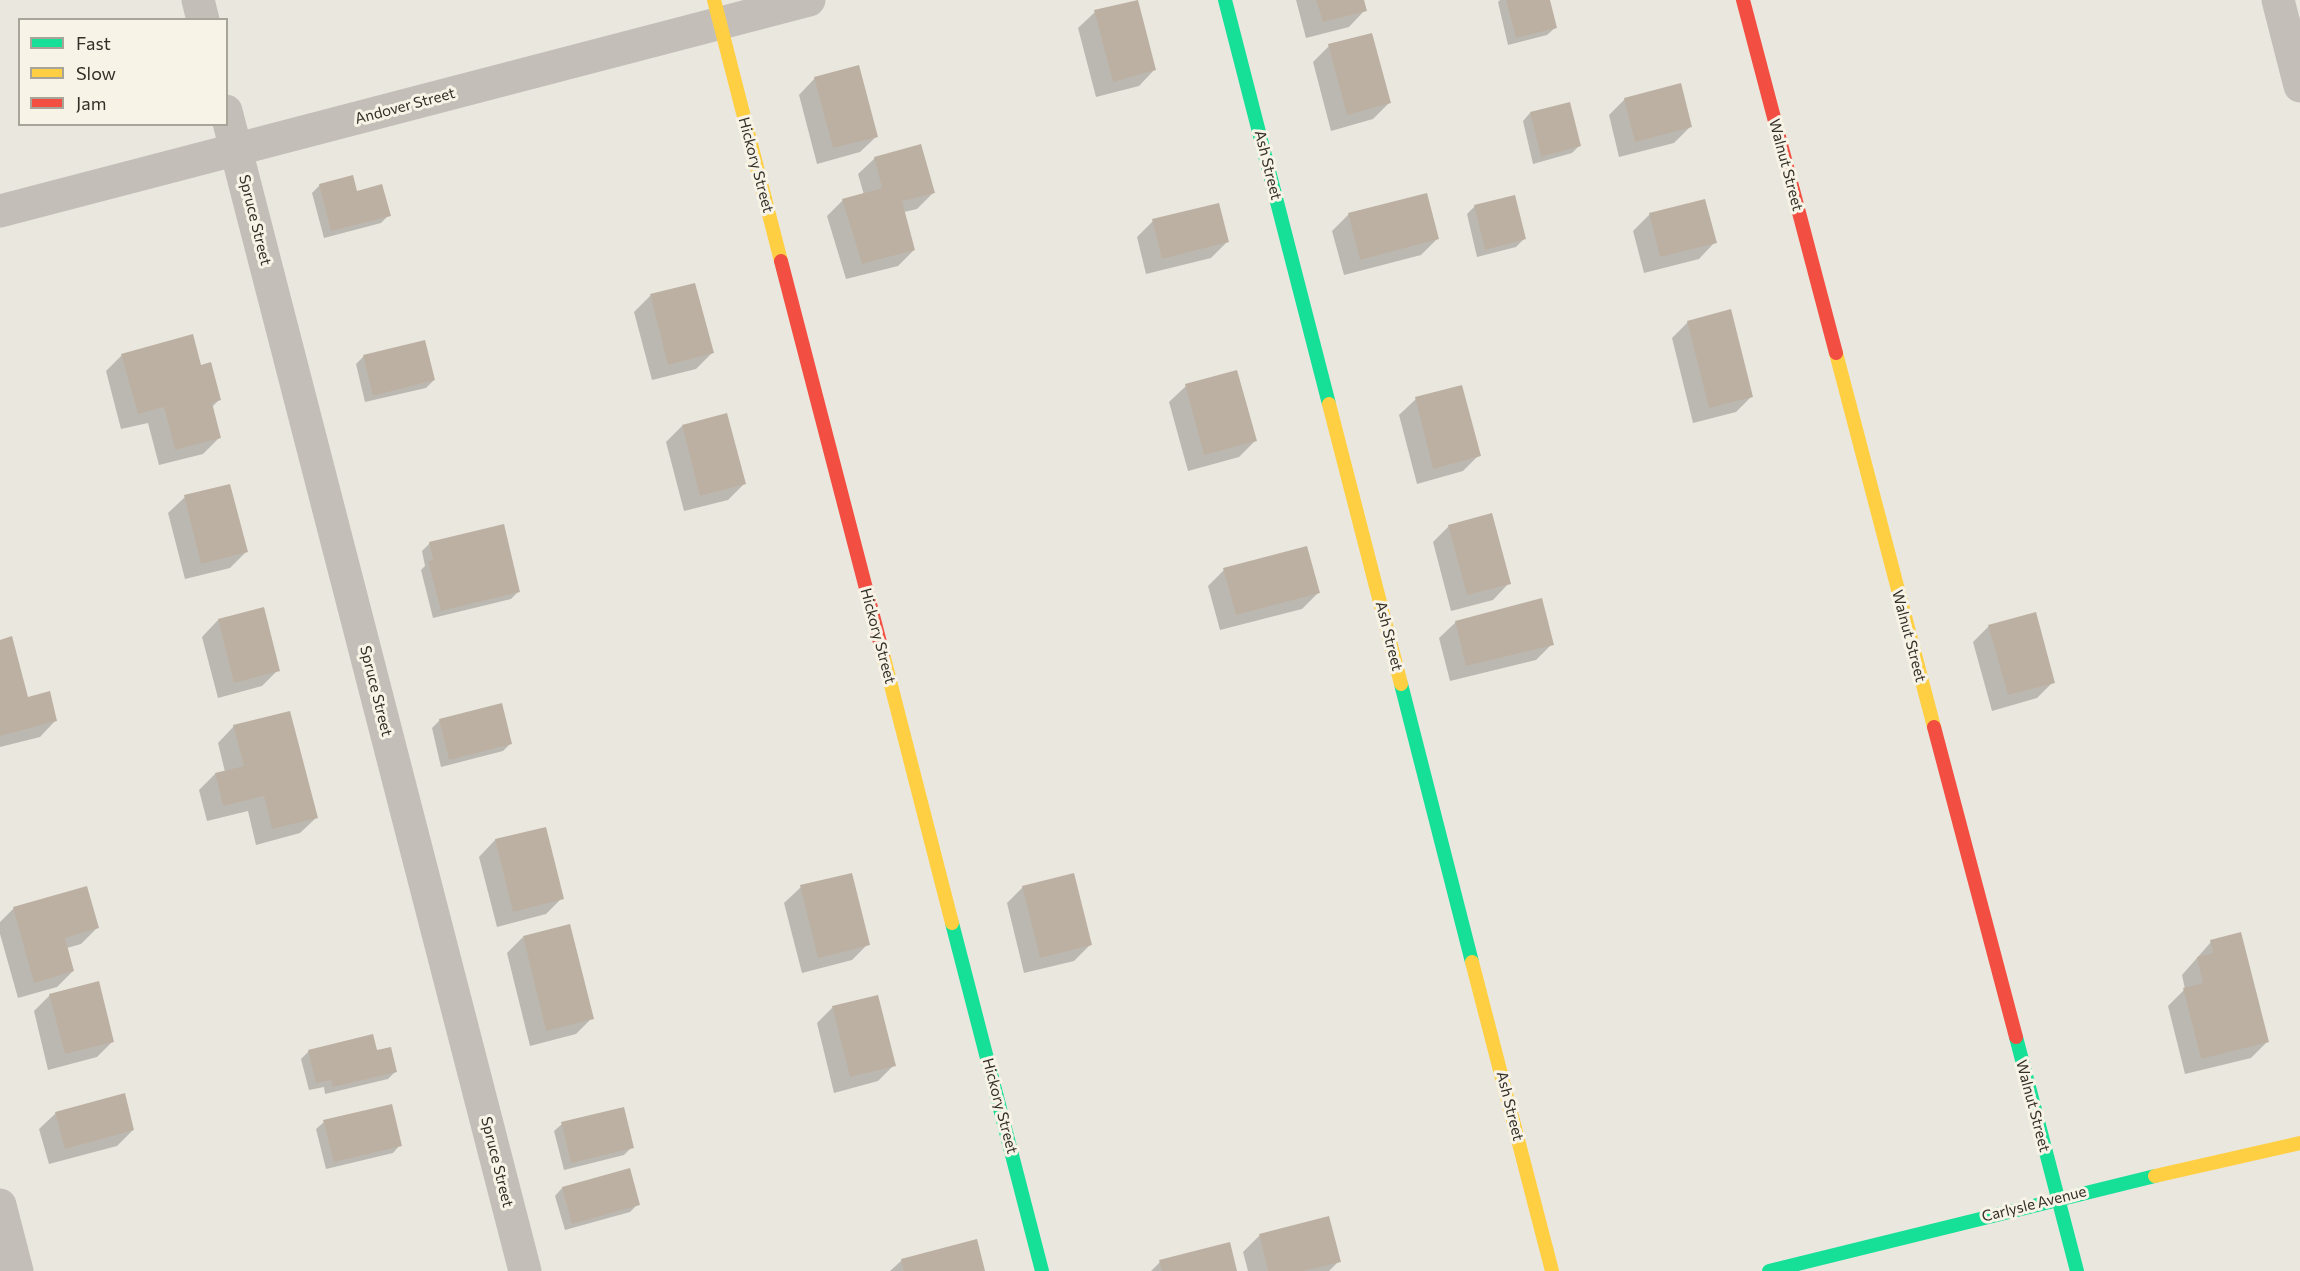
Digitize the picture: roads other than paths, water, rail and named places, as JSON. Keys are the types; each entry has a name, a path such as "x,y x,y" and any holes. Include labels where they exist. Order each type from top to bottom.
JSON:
{"street":[{"path":"198,0 202,18"},
{"name":"Andover Street","path":"0,211 236,149 717,12 809,0"},
{"name":"Ash Street","path":"1225,0 1552,1271"},
{"name":"Walnut Street","path":"1743,0 2077,1271"},
{"path":"2278,0 2300,86"},
{"name":"Hickory Street","path":"717,12 1042,1271"},
{"name":"Spruce Street","path":"228,119 525,1271"},
{"name":"Carlysle Avenue","path":"1769,1271 2056,1197 2300,1143"},
{"path":"0,1205 17,1271"}]}
